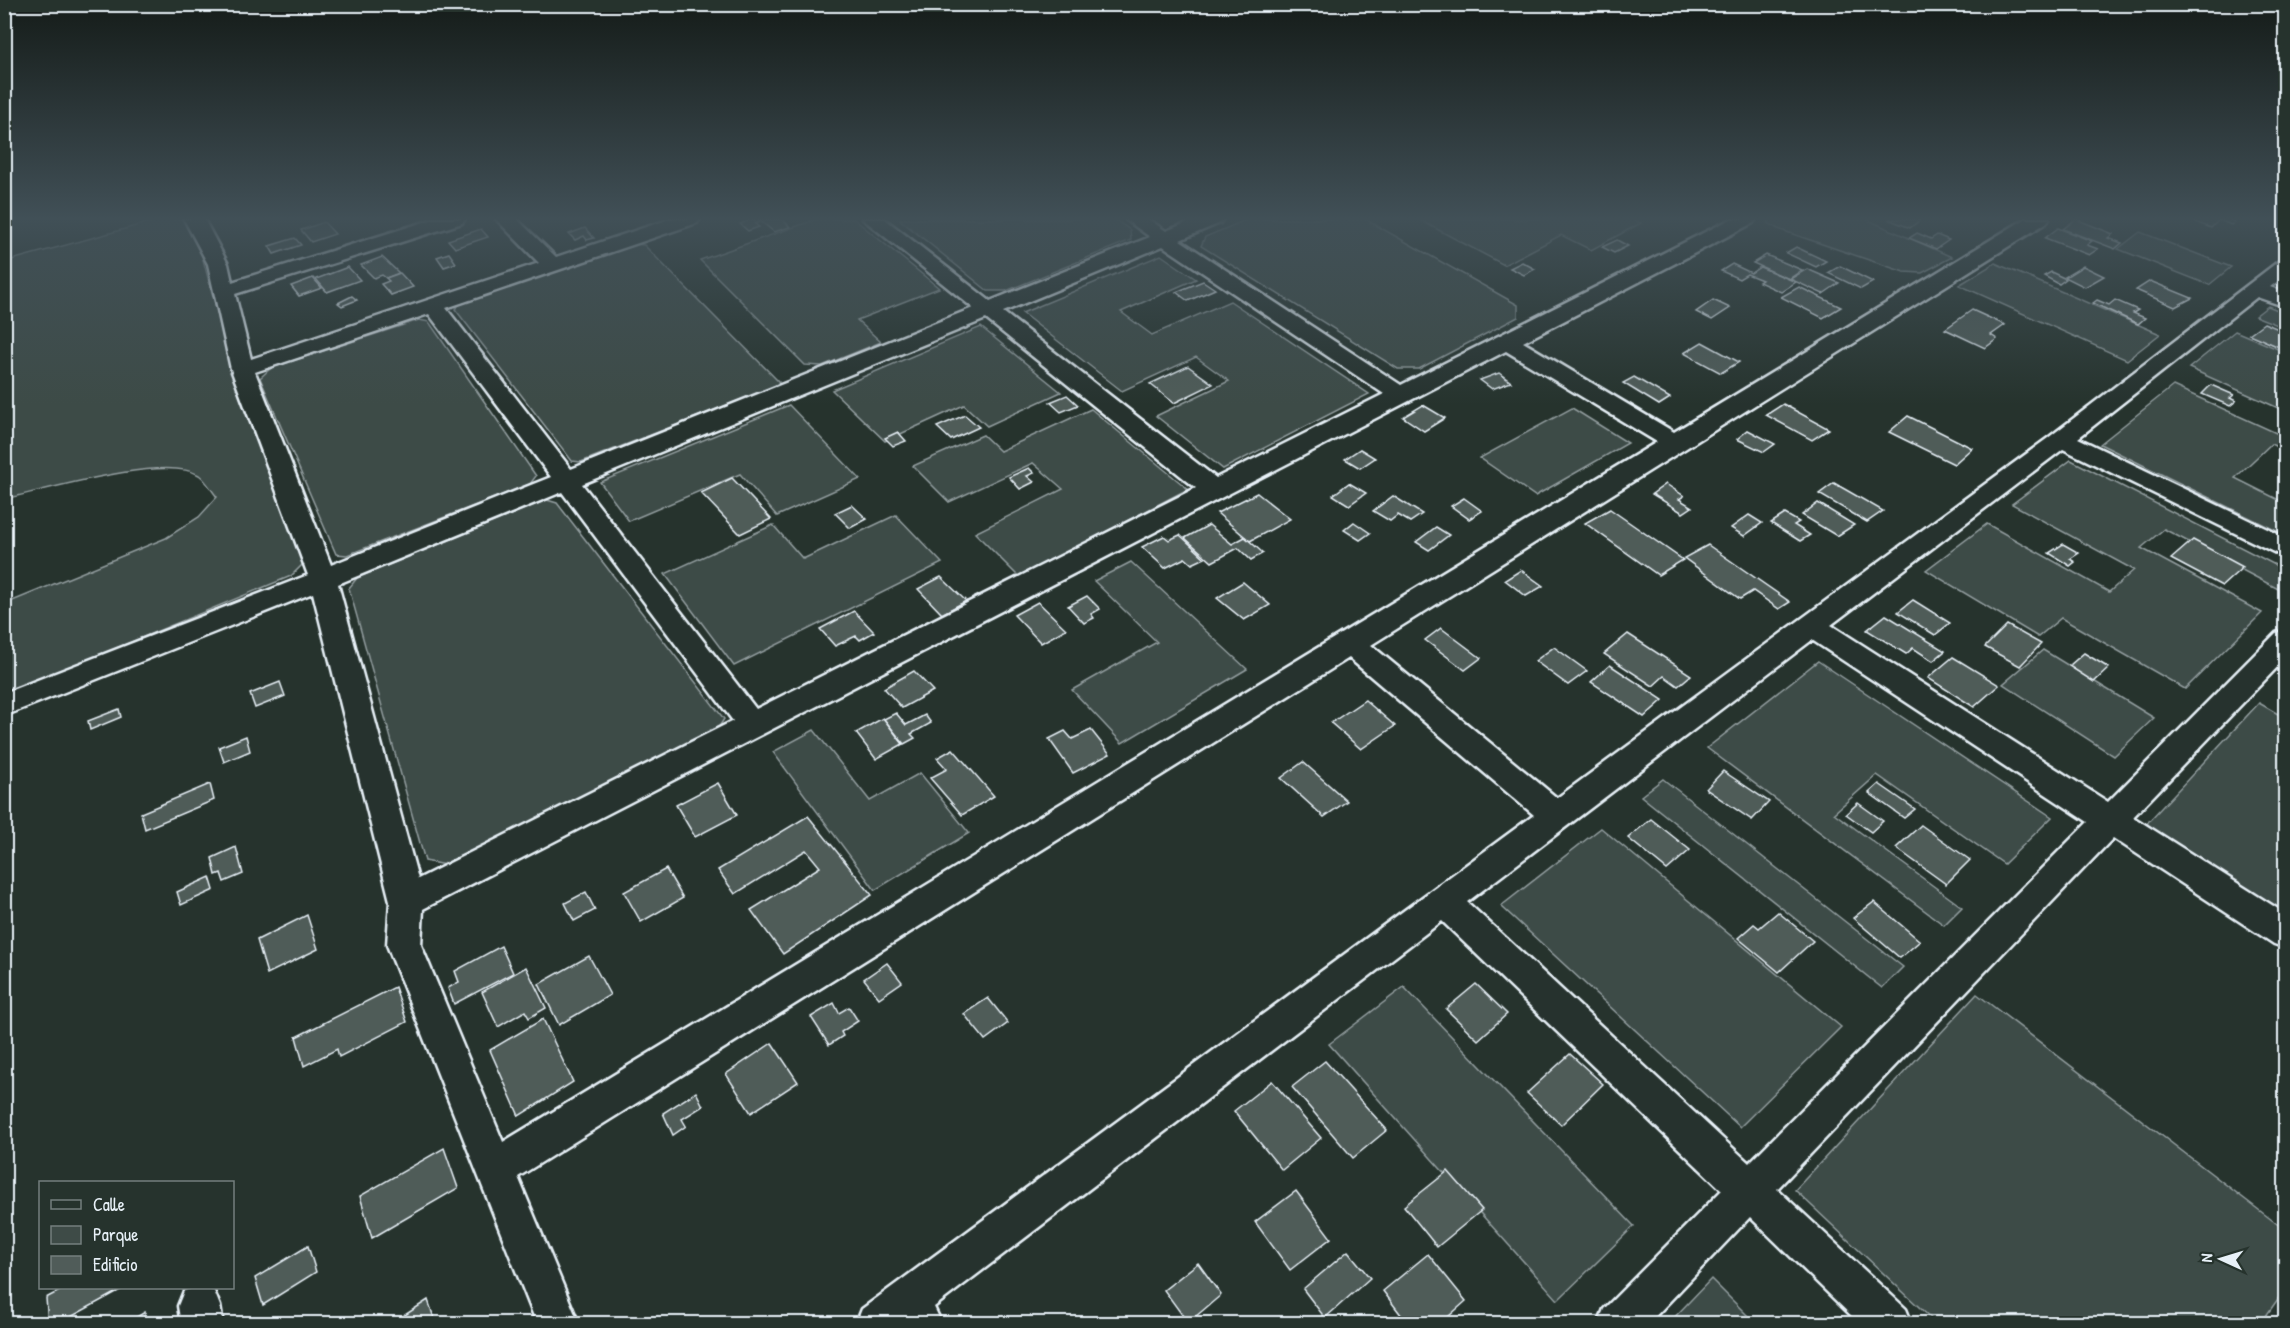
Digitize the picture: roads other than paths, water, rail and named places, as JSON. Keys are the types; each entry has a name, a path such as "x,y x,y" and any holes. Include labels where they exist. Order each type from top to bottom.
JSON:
{"street":[{"path":"222,281 242,369 323,579 408,901 404,945 558,1323"},
{"path":"225,291 257,281"},
{"path":"242,369 504,281"},
{"path":"951,281 1215,490"},
{"path":"4,705 323,579 1060,281"},
{"path":"1228,281 1401,395"},
{"path":"408,901 1626,281"},
{"path":"495,1169 1938,281"},
{"path":"902,1316 1444,901 2061,439 2265,281"},
{"path":"2255,289 2286,301"},
{"path":"433,305 752,726"},
{"path":"1507,342 1675,443"},
{"path":"2061,439 2286,549"},
{"path":"1811,626 2286,933"},
{"path":"1619,1323 2286,640"},
{"path":"1350,643 1557,816"},
{"path":"1444,901 1891,1323"}]}
